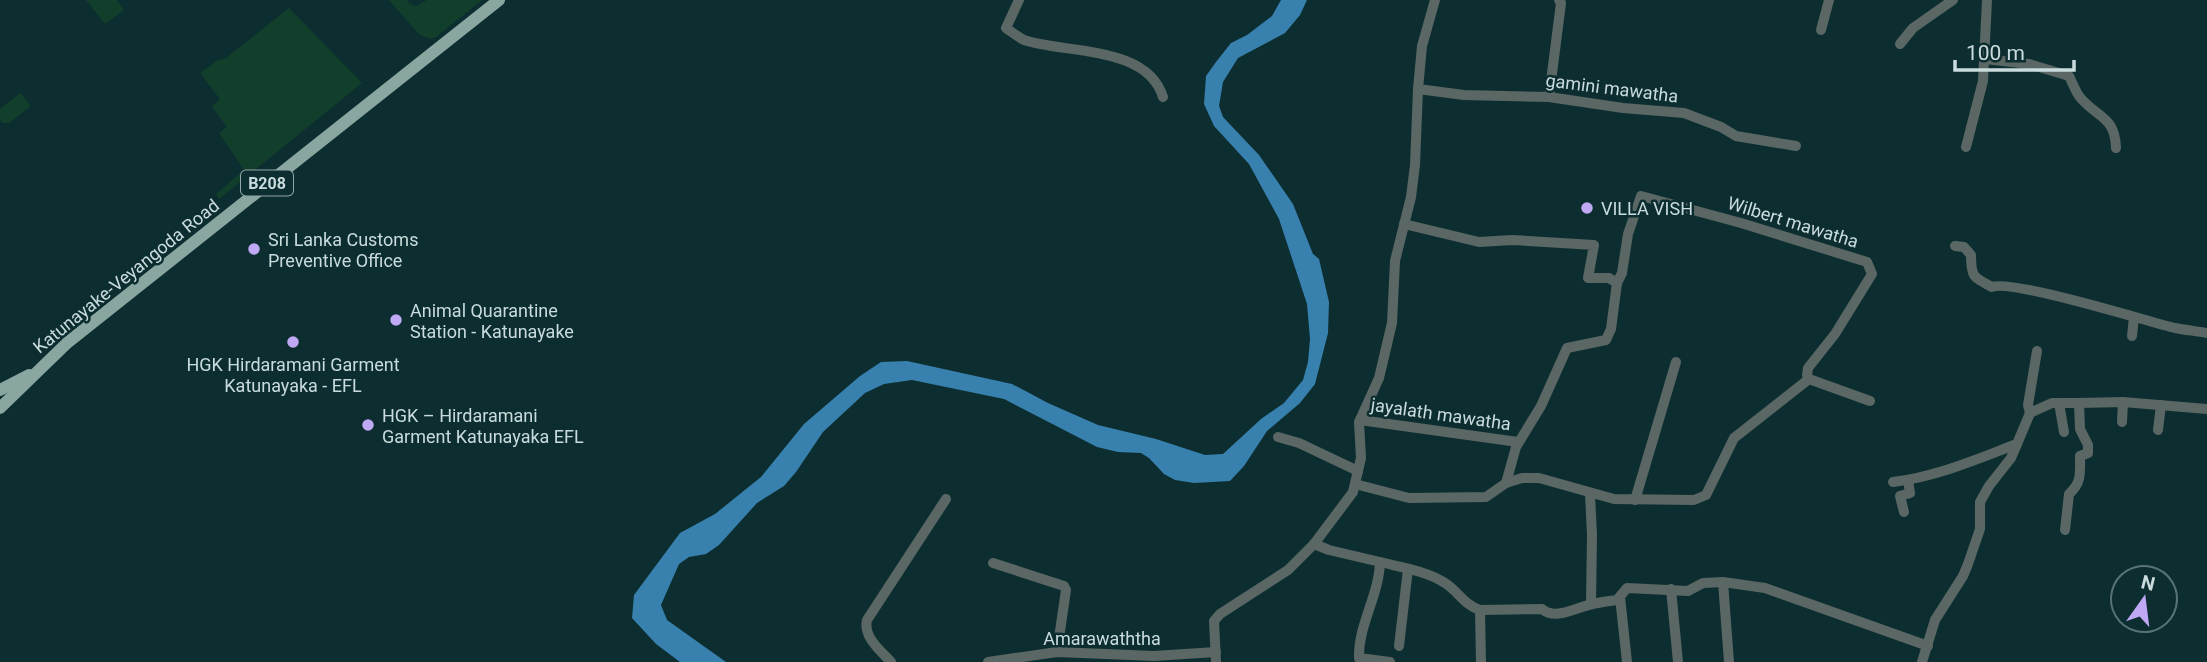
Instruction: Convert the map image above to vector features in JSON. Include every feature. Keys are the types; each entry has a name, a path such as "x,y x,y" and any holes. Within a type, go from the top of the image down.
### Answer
{"main road":[{"name":"Katunayake-Veyangoda Road","path":"0,408 67,343 499,0"},
{"name":"Katunayake-Veyangoda Road","path":"0,390 39,370"}],"street":[{"path":"1019,0 1006,28 1023,39 1098,53 1132,63 1146,72 1160,87 1163,97"},
{"path":"1216,657 1214,621 1220,614 1288,570 1314,544 1353,492 1361,458 1360,420 1379,378 1392,323 1395,261 1415,165 1422,46 1435,0"},
{"path":"1549,97 1561,3 1559,0"},
{"path":"1821,30 1829,0"},
{"path":"1900,44 1913,28 1953,0"},
{"path":"1966,147 1983,81 1987,0"},
{"path":"1985,59 2029,64 2069,76 2080,97 2112,126 2116,148"},
{"name":"gamini mawatha","path":"1418,89 1464,95 1549,97 1623,108 1684,113 1721,127 1735,136 1797,146"},
{"name":"Wilbert mawatha","path":"1617,283 1622,273 1628,234 1641,196 1741,223 1867,262 1872,274 1835,334 1808,368 1807,375 1810,379"},
{"path":"1404,224 1479,242 1512,240 1594,245 1588,278 1609,278 1617,283 1611,329 1606,340 1567,348 1541,406 1518,442 1506,483"},
{"path":"1955,246 1964,247 1971,255 1971,272 1974,278 1992,287 1999,284 2040,292 2178,329 2207,333"},
{"path":"2132,336 2134,317"},
{"path":"1922,662 1935,620 1963,576 1980,529 1980,502 2011,458 2030,413 2028,405 2038,351"},
{"path":"1635,499 1676,362"},
{"path":"1355,484 1409,498 1486,497 1506,483 1522,478 1539,478 1614,499 1694,500 1706,495 1734,438 1810,379 1870,401"},
{"path":"2030,413 2059,403 2123,402 2207,409"},
{"path":"2122,422 2123,402"},
{"path":"2059,403 2064,432"},
{"path":"2065,530 2069,494 2081,479 2080,456 2088,453 2088,446 2080,429 2079,403"},
{"path":"2158,430 2161,405"},
{"name":"jayalath mawatha","path":"1360,420 1518,442"},
{"path":"1278,437 1299,443 1358,471"},
{"path":"1893,482 1956,466 2017,444"},
{"path":"1904,512 1900,496 1910,493 1908,480"},
{"path":"1590,494 1591,604"},
{"path":"891,662 868,636 865,628 867,620 946,499"},
{"path":"1314,544 1443,581 1471,607 1479,610 1542,609 1546,613 1560,614 1591,604 1617,600 1627,588 1688,591 1703,583 1723,582 1765,589 1928,646"},
{"path":"1380,562 1380,578 1358,641 1359,658 1390,662"},
{"path":"993,563 1064,586 1066,590 1057,652"},
{"path":"1399,646 1408,569"},
{"path":"1723,582 1729,662"},
{"path":"1671,589 1678,662"},
{"path":"1620,597 1627,662"},
{"path":"1479,610 1481,662"},
{"name":"Amarawaththa","path":"988,662 1057,652 1216,657"}],"green space":[{"path":"86,0 117,0 124,10 105,24"},
{"path":"389,0 407,0 416,6 427,0 482,0 430,39 419,34"},
{"path":"289,8 362,83 219,199 216,194 244,170 219,133 227,127 212,106 220,99 200,73 218,60 226,58"},
{"path":"20,93 31,106 9,123 3,123 0,120 0,109"}],"water":[{"path":"1281,0 1307,0 1300,15 1285,33 1238,58 1223,82 1219,106 1223,117 1259,155 1293,204 1313,254 1319,259 1329,302 1328,333 1315,384 1300,403 1267,431 1244,466 1230,481 1194,483 1175,480 1164,474 1141,453 1118,452 1097,447 1004,399 912,380 884,384 865,393 823,432 784,486 757,503 719,545 706,554 689,557 679,564 661,605 667,620 726,662 680,662 656,644 632,618 634,595 680,533 715,514 761,477 804,424 860,376 881,362 907,361 1012,384 1098,425 1156,439 1205,455 1223,454 1261,419 1284,403 1303,380 1308,362 1310,339 1307,304 1279,219 1249,164 1214,126 1204,104 1206,76 1216,62 1231,43 1247,35 1272,16"}],"place":[{"name":"VILLA VISH","path":"1587,208"},
{"name":"Sri Lanka Customs Preventive Office","path":"254,249"},
{"name":"Animal Quarantine Station - Katunayake","path":"396,320"},
{"name":"HGK Hirdaramani Garment Katunayaka - EFL","path":"293,342"},
{"name":"HGK – Hirdaramani Garment Katunayaka EFL","path":"368,425"}]}
